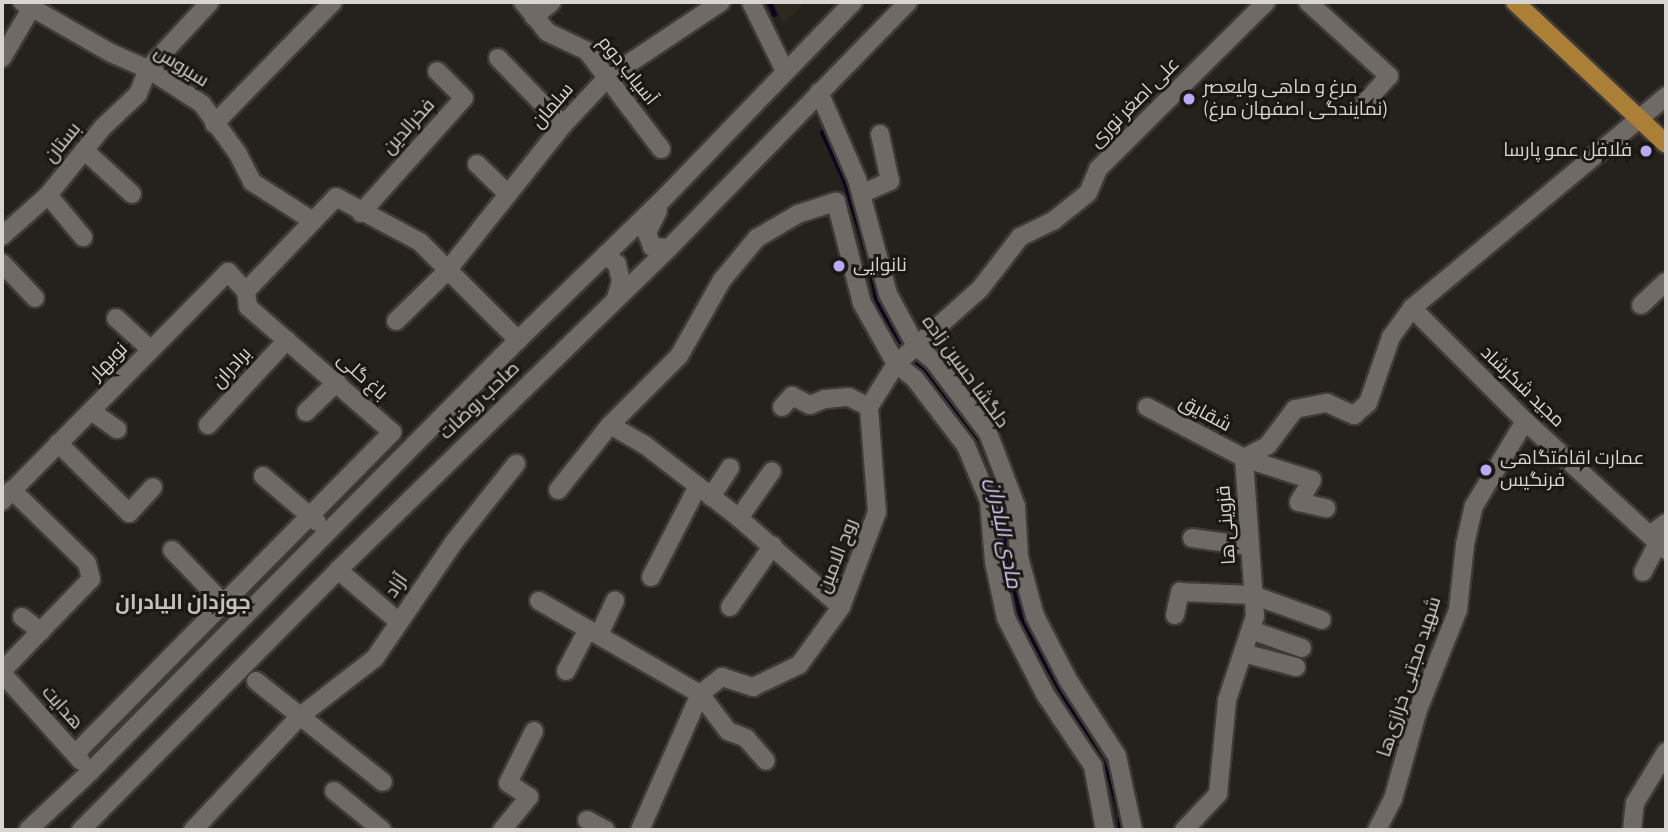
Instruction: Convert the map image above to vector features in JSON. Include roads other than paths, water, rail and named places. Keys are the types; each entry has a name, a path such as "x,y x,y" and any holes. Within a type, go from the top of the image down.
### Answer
{"main road":[{"path":"1516,2 1666,144"}],"street":[{"name":"بستان","path":"2,236 48,195 84,150 138,94 148,69 210,2"},
{"path":"214,124 333,2"},
{"name":"آسیاب دوم","path":"523,2 534,18 556,38 578,44 587,51 661,149"},
{"path":"534,18 552,2"},
{"name":"سلمان","path":"396,321 447,271 564,124 607,78 721,2"},
{"path":"751,2 785,71"},
{"name":"صاحب روضات","path":"28,830 91,771 518,340 664,198 853,2"},
{"name":"صاحب روضات","path":"81,830 338,570 669,248 908,2"},
{"name":"علی اصغر نوری","path":"896,364 980,289 1020,237 1053,221 1088,193 1098,169 1266,2"},
{"path":"1308,2 1389,76 1365,103"},
{"name":"سیروس","path":"29,4 111,53 148,69 202,104 238,154 253,183 313,221"},
{"path":"2,58 29,4"},
{"path":"498,58 564,124"},
{"name":"فخرالدین","path":"361,213 464,98 438,71"},
{"name":"دلگشا حسین زاده","path":"819,92 861,194 888,294 916,346 934,361 988,433 1016,506 1019,558 1035,616 1068,680 1117,756 1133,830"},
{"name":"قزوینی ها","path":"1184,830 1218,794 1227,700 1255,616 1244,458 1268,445 1295,410 1327,403 1354,415 1368,402 1391,337 1412,308 1666,96"},
{"path":"861,194 890,181 880,134"},
{"path":"84,150 132,194"},
{"path":"477,164 508,194"},
{"path":"48,195 83,237"},
{"path":"246,290 336,197 361,213 420,242 518,340"},
{"path":"664,198 647,233 652,247 669,248"},
{"path":"558,490 610,425 679,356 722,280 757,238 798,214 836,202 862,303 896,364 915,379 966,446 989,501 993,562 1006,618 1045,694 1093,766 1105,830"},
{"path":"605,255 617,264 621,281 616,298"},
{"path":"2,262 35,298"},
{"name":"نوبهار","path":"7,495 228,272 246,290"},
{"path":"1641,305 1666,282"},
{"name":"باغ گلی","path":"75,754 392,432 248,307 246,290"},
{"path":"862,303 888,294"},
{"name":"مجید شکرشاد","path":"1412,308 1525,421 1658,542"},
{"path":"116,317 150,350"},
{"name":"برادران","path":"208,425 288,340"},
{"path":"782,407 792,396 810,405 825,399 849,397 869,407 896,364"},
{"path":"306,412 337,382"},
{"name":"روح الامین","path":"700,694 722,677 753,687 799,665 841,607 877,512 869,407"},
{"name":"شقایق","path":"1147,407 1244,458 1312,480 1299,502 1326,508"},
{"path":"91,411 117,429"},
{"name":"شهید مجتبی خرازی‌ها","path":"1377,830 1393,799 1419,710 1458,610 1465,544 1474,506 1525,421"},
{"path":"610,425 645,445 773,545 841,607"},
{"path":"58,443 129,513 153,487"},
{"name":"آزاد","path":"204,827 299,717 375,658 398,621 516,464"},
{"path":"651,578 704,491 730,468"},
{"path":"739,519 772,471"},
{"path":"263,476 328,531"},
{"path":"2,672 91,579 87,563 7,495"},
{"path":"1643,572 1666,523"},
{"path":"1192,538 1250,546"},
{"path":"730,607 773,545"},
{"path":"172,550 223,603"},
{"path":"338,570 398,621"},
{"path":"1175,615 1180,592 1253,595 1322,620"},
{"path":"566,671 615,600"},
{"path":"539,601 700,694 728,731 746,738 766,761"},
{"path":"22,617 41,632"},
{"path":"1251,630 1302,648"},
{"path":"1242,653 1296,667"},
{"name":"هدایت","path":"2,672 91,771"},
{"path":"256,681 383,782"},
{"path":"640,830 700,694"},
{"path":"502,830 528,797 508,783 534,731"},
{"path":"1632,830 1635,803 1666,752"},
{"path":"334,791 382,830"},
{"path":"587,820 607,830"}],"waterway":[{"name":"مادی الیادران","path":"769,2 774,14"},
{"name":"مادی الیادران","path":"822,132 844,180 868,257 878,307 907,351 985,446"},
{"name":"مادی الیادران","path":"993,469 1000,493 1009,565 1022,623 1108,773 1120,815 1120,830"}],"place":[{"name":"مرغ و ماهی ولیعصر (نمایندگی اصفهان مرغ)","path":"1189,99"},
{"name":"فلافل عمو پارسا","path":"1646,151"},
{"name":"نانوایی","path":"839,266"},
{"name":"عمارت اقامتگاهی فرنگیس","path":"1486,470"}],"district":[{"name":"جوزدان الیادران","path":"183,602"}]}
